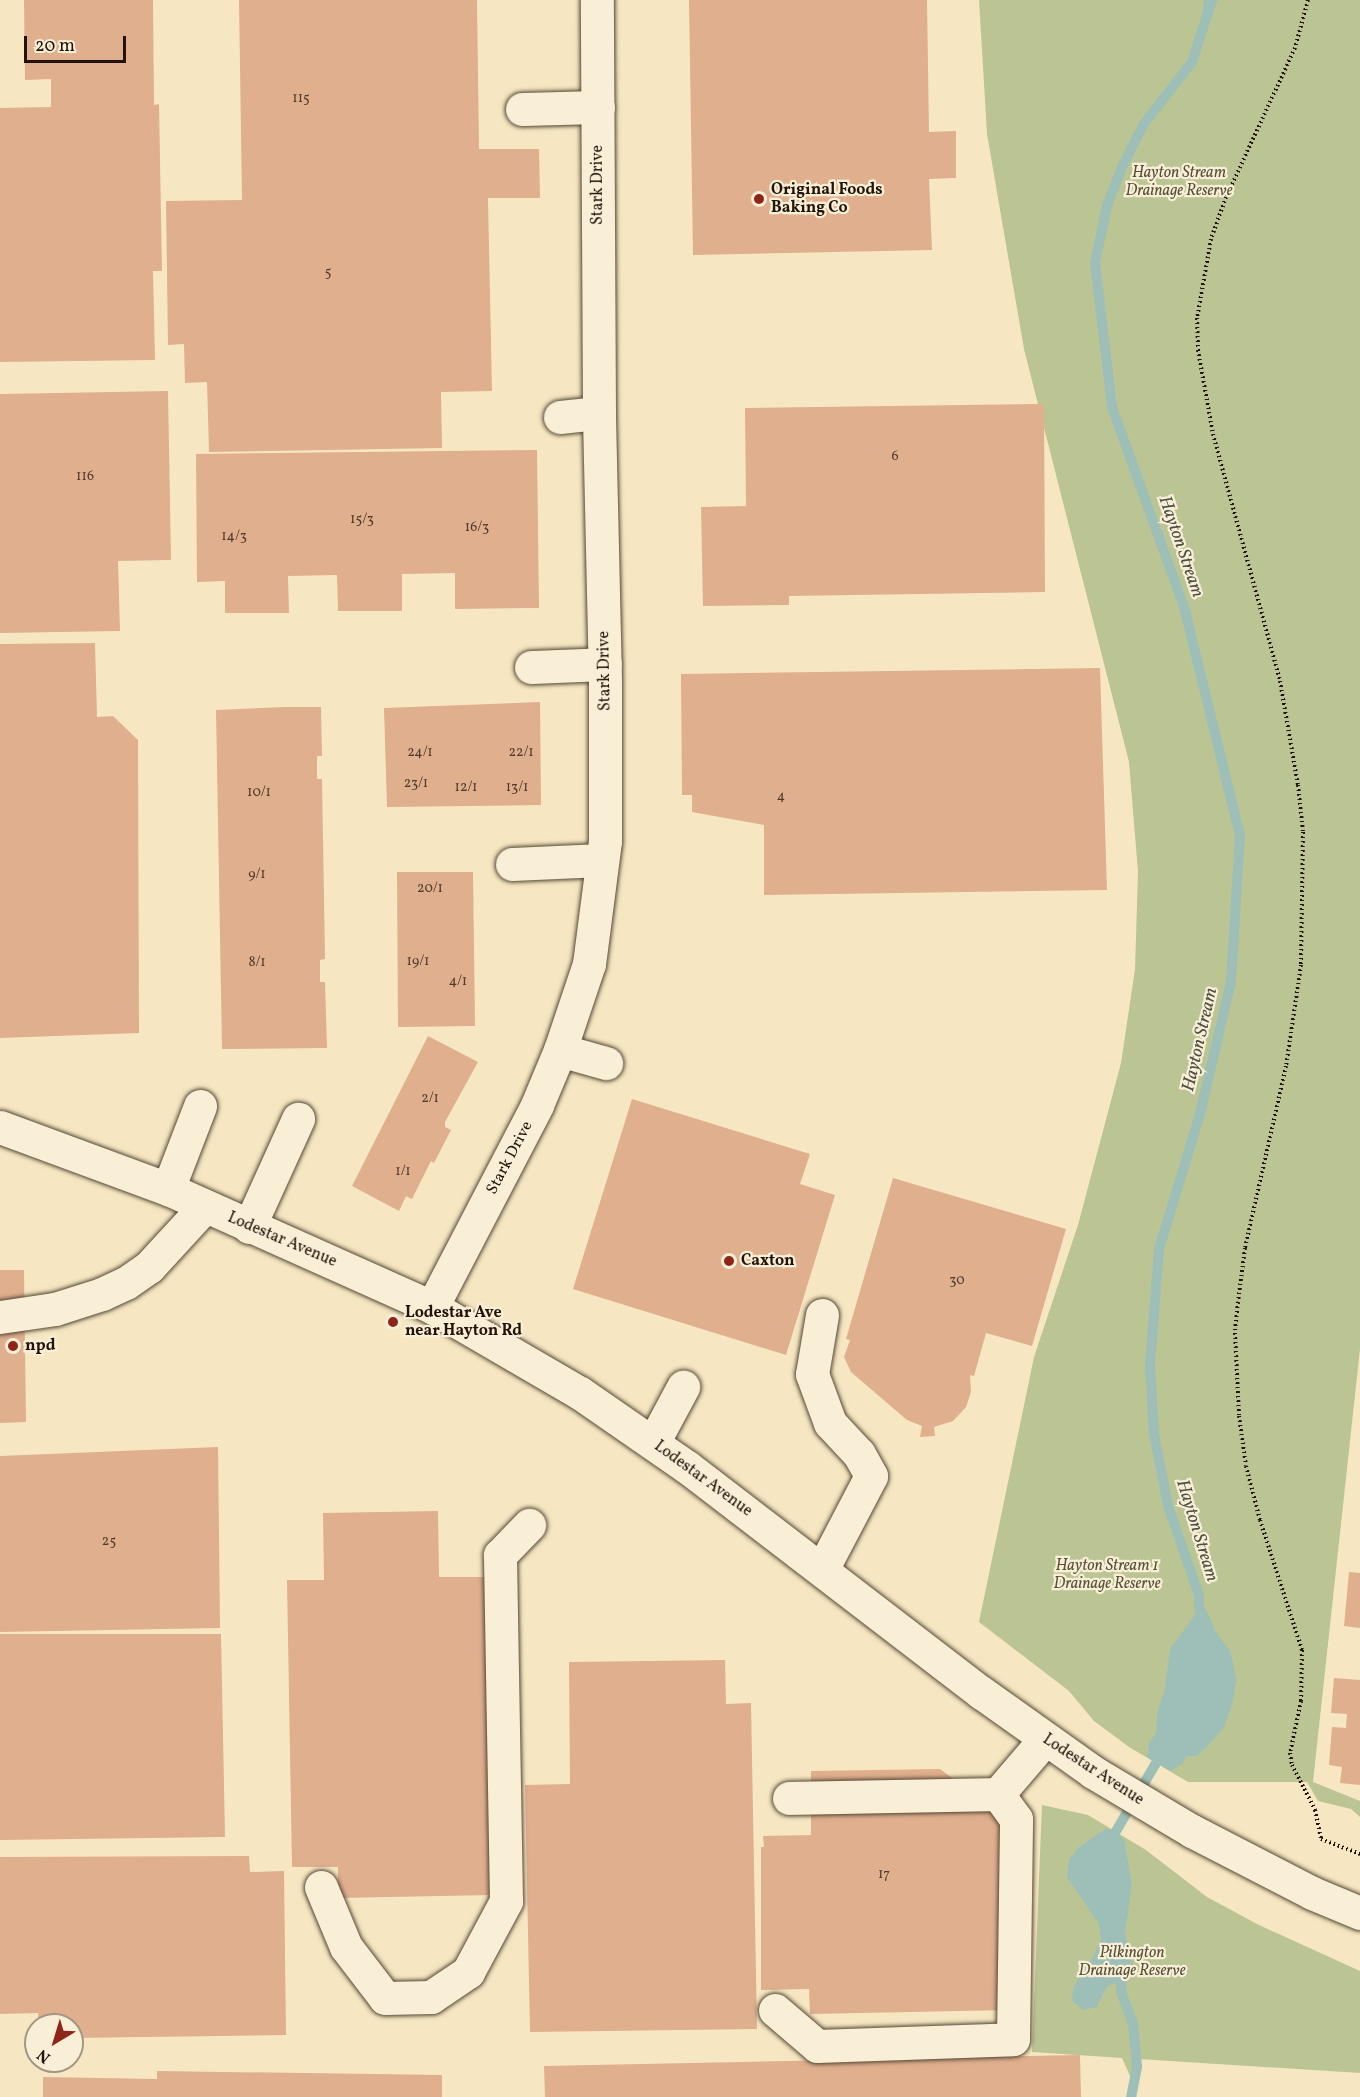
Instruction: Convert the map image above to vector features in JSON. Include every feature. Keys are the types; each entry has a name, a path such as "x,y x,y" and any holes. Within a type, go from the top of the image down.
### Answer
{"street":[{"name":"Stark Drive","path":"432,1307 537,1105 560,1050 589,964 605,841 605,664 599,413 597,0"},
{"path":"522,109 598,107"},
{"path":"560,417 599,413"},
{"path":"531,667 605,664"},
{"path":"512,864 602,860"},
{"path":"560,1050 606,1064"},
{"path":"168,1189 200,1106"},
{"path":"249,1227 298,1119"},
{"name":"Lodestar Avenue","path":"0,1128 168,1189 432,1307 580,1393 653,1443 823,1568 1045,1739 1108,1781 1167,1817 1312,1893 1360,1913"},
{"path":"0,1317 55,1309 102,1294 126,1282 148,1267 205,1206"},
{"path":"822,1316 812,1374 830,1423 859,1454 872,1476 823,1568"},
{"path":"653,1443 683,1388"},
{"path":"321,1887 346,1947 385,1998 431,1997 468,1972 506,1901 500,1555 529,1525"},
{"path":"789,1798 998,1794 1045,1739"},
{"path":"775,2010 817,2046 1013,2039 1016,1819 998,1794"}],"path":[{"path":"1308,0 1296,48 1226,197 1211,239 1197,318 1198,350 1213,434 1280,681 1298,785 1303,832 1301,965 1275,1122 1245,1248 1238,1302 1235,1332 1239,1416 1246,1466 1260,1521 1302,1650 1301,1701 1290,1753 1292,1765 1315,1810 1321,1839 1360,1854"}],"green space":[{"name":"Hayton Stream Drainage Reserve","path":"979,0 1360,0 1360,1349 1313,1782 1360,1801 1360,1817 1351,1809 1318,1801 1307,1782 1188,1782 1129,1747 1094,1721 1069,1691 979,1622 1034,1357 1078,1225 1121,1063 1135,969 1138,872 1129,762 1024,349 987,134"},
{"name":"Pilkington Drainage Reserve","path":"1042,1805 1088,1815 1146,1850 1207,1897 1259,1925 1360,1971 1360,2073 1138,2059 1134,2085 1122,2058 1032,2052"}],"water":[{"path":"1203,0 1218,0 1200,39 1204,2"},
{"path":"1199,1595 1217,1634 1231,1652 1236,1680 1233,1701 1224,1727 1207,1747 1196,1756 1187,1756 1182,1764 1170,1771 1147,1757 1149,1743 1156,1733 1157,1714 1165,1688 1170,1649 1194,1616"},
{"path":"1107,1828 1124,1839 1132,1885 1125,1934 1133,1966 1121,1992 1114,1983 1106,1988 1097,2007 1083,2010 1072,2001 1073,1989 1082,1971 1094,1956 1101,1939 1099,1924 1067,1877 1069,1860 1079,1847"}],"building":[{"path":"24,0 153,0 154,105 159,104 162,271 153,271 155,360 0,362 0,108 51,107 51,79 25,80"},
{"path":"239,0 477,0 479,149 539,149 540,198 488,198 492,391 441,392 442,448 209,452 207,382 185,383 184,344 168,345 166,201 242,200"},
{"path":"689,0 927,0 929,132 956,131 956,178 929,179 932,250 693,255"},
{"path":"168,391 171,560 118,561 120,631 0,633 0,394"},
{"path":"1044,404 1045,592 789,596 789,605 703,606 701,507 746,506 745,408"},
{"path":"537,450 539,608 455,609 455,573 402,574 402,611 338,611 337,575 288,576 289,613 225,613 225,581 197,582 196,454"},
{"path":"95,643 97,717 113,716 138,740 139,1033 0,1038 0,644"},
{"path":"1100,668 1107,890 764,895 764,825 692,812 692,795 682,795 681,674"},
{"path":"540,702 541,805 387,807 384,708"},
{"path":"321,707 322,756 317,756 317,779 322,779 325,959 320,960 320,982 325,982 327,1048 222,1049 216,710"},
{"path":"397,872 473,872 475,1026 398,1027"},
{"path":"428,1036 478,1062 445,1122 445,1127 451,1130 434,1163 431,1161 412,1199 406,1196 399,1211 352,1186"},
{"path":"632,1099 810,1154 800,1184 835,1195 786,1355 573,1289"},
{"path":"893,1178 1066,1229 1032,1346 986,1333 974,1376 970,1375 971,1392 966,1407 953,1421 934,1427 935,1436 920,1437 922,1426 907,1420 851,1372 844,1357 850,1340 846,1339"},
{"name":"npd","path":"0,1270 24,1270 26,1422 0,1423"},
{"path":"218,1447 220,1628 0,1632 0,1456"},
{"path":"438,1511 439,1577 486,1577 492,1895 338,1898 338,1867 292,1867 287,1580 324,1580 323,1513"},
{"path":"1349,1572 1360,1573 1360,1628 1344,1626"},
{"path":"0,1634 221,1634 225,1837 0,1840"},
{"path":"725,1660 726,1704 751,1703 757,2029 530,2032 525,1785 570,1784 569,1662"},
{"path":"1334,1678 1360,1680 1360,1785 1340,1783 1342,1767 1329,1765 1332,1727 1346,1728 1347,1714 1331,1713"},
{"path":"940,1769 1006,1818 1010,2010 810,2014 809,1989 761,1990 761,1847 764,1847 763,1836 811,1835 811,1771"},
{"path":"249,1856 250,1872 284,1871 286,2035 84,2038 84,2013 0,2014 0,1857"},
{"path":"1080,2055 1081,2097 545,2097 544,2066"},
{"path":"157,2071 442,2075 442,2097 43,2097 43,2077 157,2079"}],"waterway":[{"name":"Hayton Stream","path":"1199,1607 1199,1595 1168,1506 1154,1434 1150,1364 1159,1249 1200,1114 1231,982 1240,836 1184,607 1112,407 1095,263 1107,206 1122,167 1144,124 1192,62 1212,0"},
{"name":"Hayton Stream","path":"1113,1845 1112,1838 1163,1751"},
{"name":"Hayton Stream","path":"1122,1977 1121,1992 1133,2023 1137,2067 1131,2097"}],"place":[{"name":"Original Foods Baking Co","path":"759,199"},
{"name":"Caxton","path":"729,1261"},
{"name":"Lodestar Ave near Hayton Rd","path":"393,1322"},
{"name":"npd","path":"13,1346"}],"park label":[{"name":"Hayton Stream 1 Drainage Reserve","path":"1107,1575"}]}
